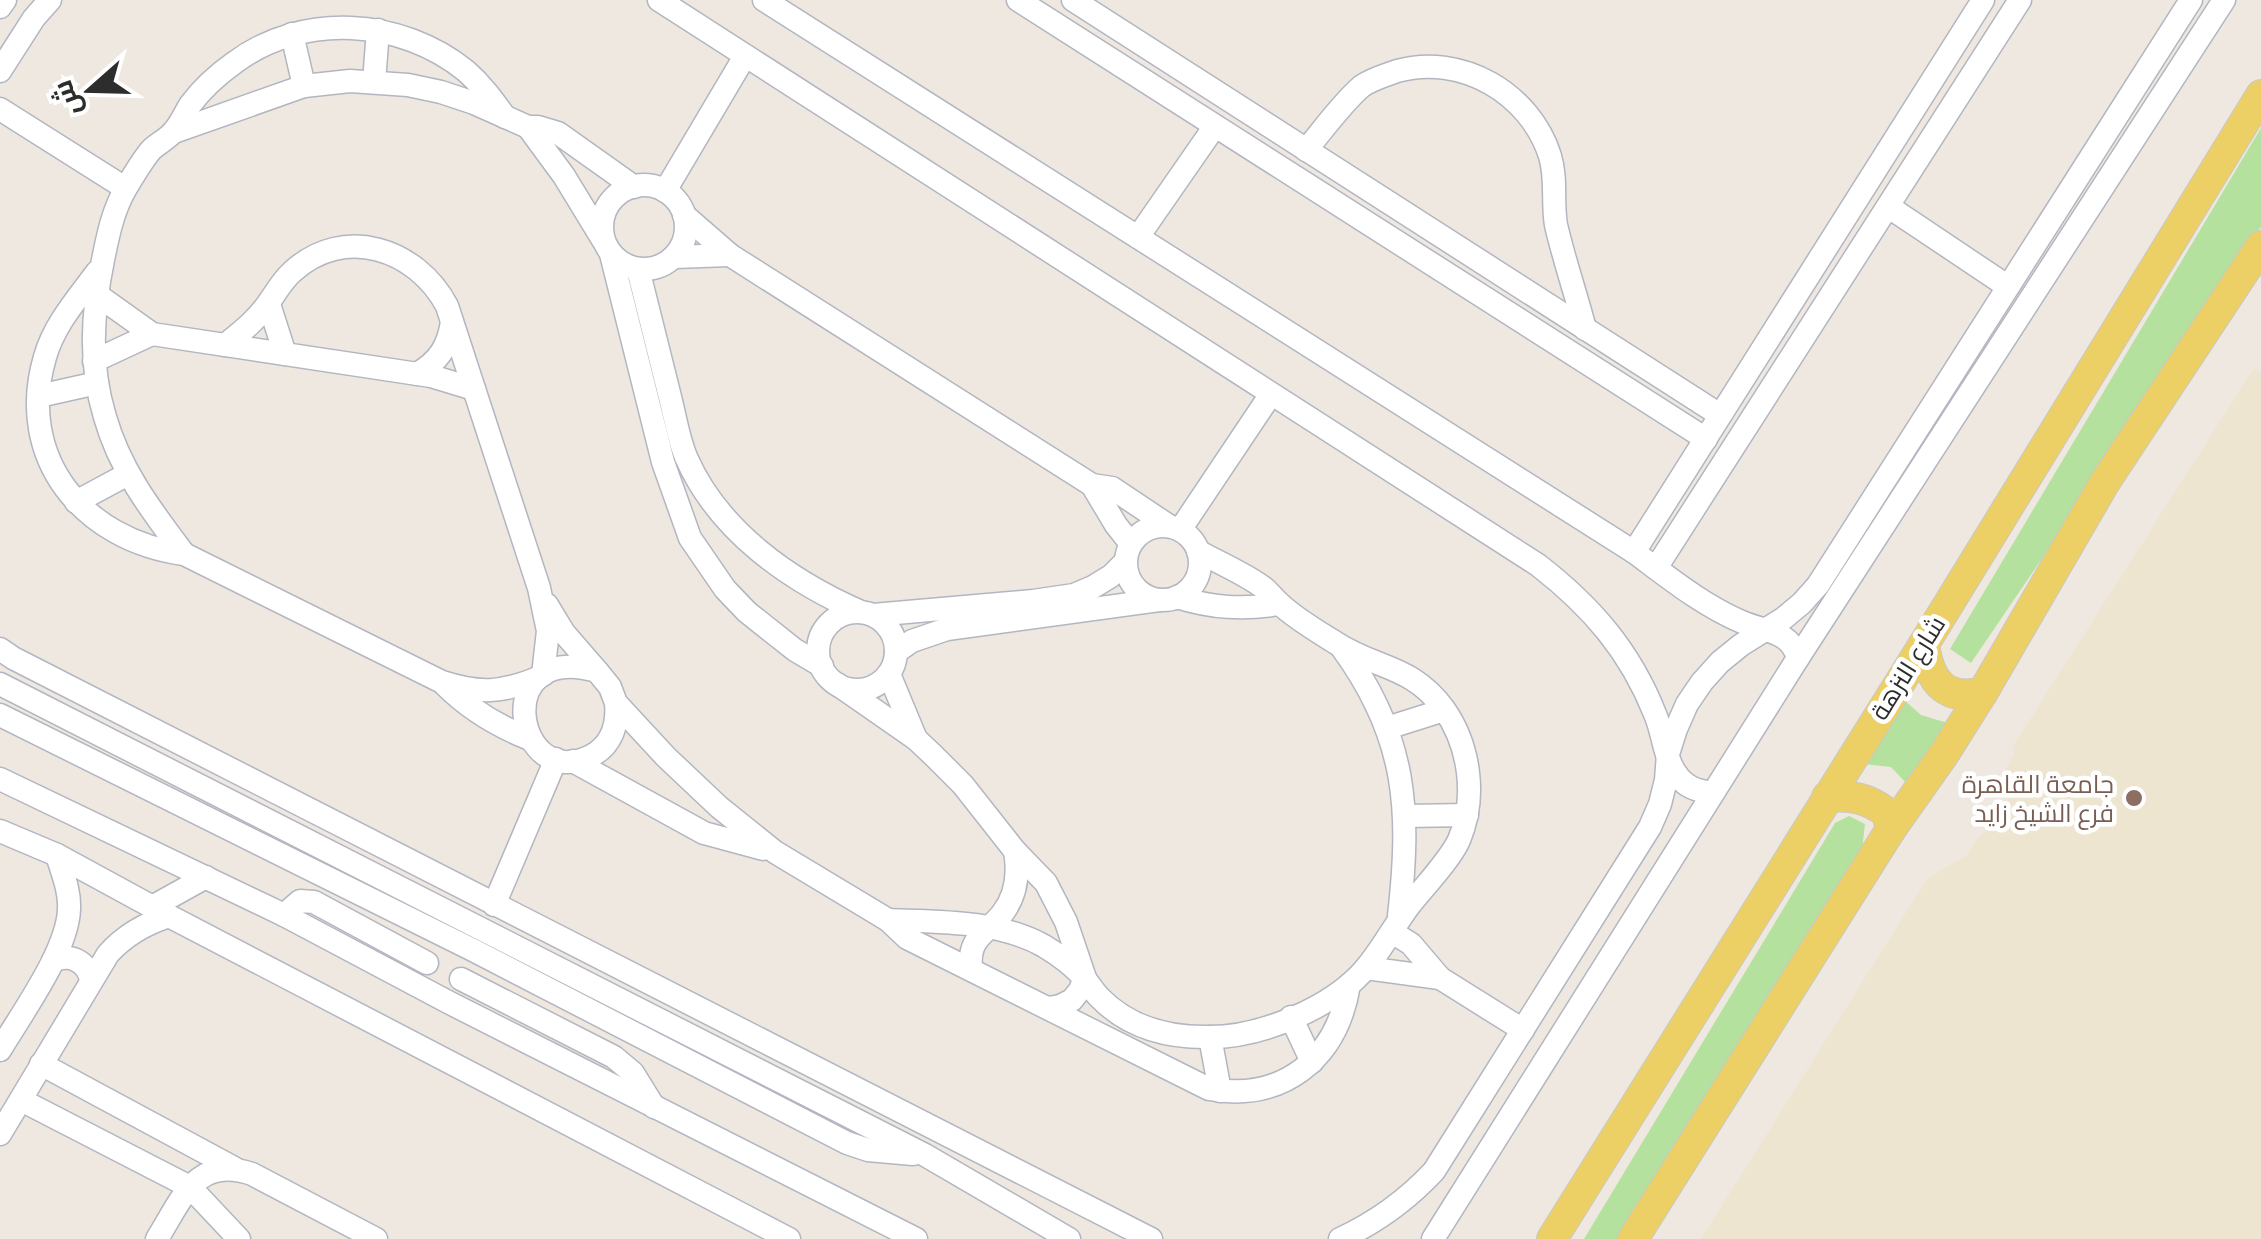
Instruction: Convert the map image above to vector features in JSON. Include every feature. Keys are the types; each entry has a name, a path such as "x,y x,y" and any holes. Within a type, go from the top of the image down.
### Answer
{"main road":[{"name":"شارع النزهة","path":"1552,1239 2261,95"},
{"path":"1633,1239 1891,830 1944,754 2105,482 2261,246"},
{"path":"1924,644 1927,665 1938,682 1954,694 1982,692"},
{"path":"1827,797 1846,795 1864,799 1887,813 1891,830"}],"street":[{"path":"0,7 5,0"},
{"path":"0,71 50,0"},
{"path":"659,0 1538,565 1596,616 1631,664 1657,717 1673,770 1683,783 1713,793"},
{"path":"764,0 1634,552 1715,608 1790,641 1798,658"},
{"path":"1018,0 1706,438"},
{"path":"1073,0 1720,415"},
{"path":"1110,24 1112,0"},
{"path":"1634,552 1983,0"},
{"path":"1656,568 2020,0"},
{"path":"1341,1239 1392,1211 1434,1171 1650,827 1666,780 1668,754 1687,704 1720,662 1802,603 1818,585 2190,0"},
{"path":"1433,1239 1798,658 2224,0"},
{"path":"184,554 128,474 104,415 96,372 93,324 110,226 126,188 152,150 174,132 200,94 236,61 292,34 335,28 378,30 418,43 464,69 487,91 505,117"},
{"path":"374,82 378,30"},
{"path":"292,34 304,86"},
{"path":"665,191 746,56"},
{"path":"1306,150 1364,85 1384,75 1430,66 1454,69 1498,87 1529,116 1550,155 1555,220 1585,329"},
{"path":"174,132 304,86 374,82 441,92 528,127 558,133 634,187"},
{"path":"0,109 126,188"},
{"path":"1138,237 1215,126"},
{"path":"528,127 564,176 608,249 619,261 638,269 651,269 674,257 686,233 680,206 665,191 634,187 613,198 602,220 608,249 674,458 755,548 788,574 867,613 890,630 893,663 916,739"},
{"path":"1889,208 2007,286"},
{"path":"684,214 730,254 1092,484 1112,488 1174,528 1191,539 1198,551 1199,569 1192,586 1168,598 1034,609 850,612 822,632 818,655 829,675 847,689 870,688 880,682 912,642 1034,609 1093,587 1110,576 1147,529 1174,528"},
{"path":"225,345 268,304 294,269 332,250 376,248 396,255 429,278 452,322 539,588 548,631 540,677 528,692 523,708 530,740"},
{"path":"674,257 730,254"},
{"path":"102,265 54,334 40,375 39,396 43,442 62,484 95,519 139,544 184,554 442,682 466,690 514,688 567,666 597,671"},
{"path":"638,269 690,538 725,589 770,632 916,739 963,785 1015,851 1039,874 1057,902 1085,978 1111,1009 1138,1025 1168,1034 1210,1037 1252,1032 1291,1018 1349,986 1458,842 1467,815 1468,771 1464,749 1444,710 1412,677 1340,646 1280,604 1262,586 1198,551"},
{"path":"96,294 152,334 417,374 474,389"},
{"path":"268,304 285,354"},
{"path":"417,374 442,354 450,339 452,322"},
{"path":"39,396 96,372 152,334"},
{"path":"1174,528 1271,394"},
{"path":"76,502 128,474"},
{"path":"1092,484 1128,553 1126,571 1142,593 1238,609 1280,604"},
{"path":"539,588 564,632 610,688 616,703 617,719 602,748 589,757 564,760"},
{"path":"1340,646 1374,699 1396,757 1406,816 1395,926 1440,978 1523,1030"},
{"path":"0,649 1151,1239"},
{"path":"442,682 482,717 704,834 775,852"},
{"path":"0,684 925,1156 1068,1239"},
{"path":"616,703 692,782 775,852 888,920 907,938 1209,1089 1260,1089 1296,1074 1327,1046 1338,1027 1349,986"},
{"path":"1387,728 1444,710"},
{"path":"0,715 473,950 847,1143 868,1150 925,1156"},
{"path":"494,905 564,760"},
{"path":"0,779 284,915 916,1239"},
{"path":"1406,816 1467,815"},
{"path":"0,831 57,855 789,1239"},
{"path":"971,969 975,941 1001,915 1016,884 1015,851"},
{"path":"0,1050 52,961 67,923 70,905 57,855"},
{"path":"0,1134 108,954 206,877"},
{"path":"284,915 300,901 314,902 427,963"},
{"path":"888,920 989,927 1016,934 1041,945 1085,978"},
{"path":"417,986 441,934"},
{"path":"450,1003 473,950"},
{"path":"52,961 73,958 85,966 91,980"},
{"path":"1366,968 1440,978"},
{"path":"461,978 614,1057 633,1073 655,1108"},
{"path":"1048,1008 1072,1000 1085,978"},
{"path":"1291,1018 1312,1062"},
{"path":"1210,1037 1220,1091"},
{"path":"41,1064 374,1239"},
{"path":"21,1100 190,1187 238,1239"},
{"path":"94,1136 113,1102"},
{"path":"157,1239 201,1176 215,1169 234,1168"}],"shaded area":[{"name":"جامعة القاهرة فرع الشيخ زايد","path":"2254,368 2261,373 2261,1239 1701,1239 1927,879 1967,855 1996,821 2017,776 2005,770 2014,755 2013,746"}],"green space":[{"path":"2261,128 2261,227 2173,366 1971,663 1950,649"},
{"path":"1903,699 1921,715 1951,724 1909,786 1891,767 1864,764"},
{"path":"1849,816 1865,824 1862,850 1629,1239 1584,1239 1835,823"}],"place":[{"name":"جامعة القاهرة فرع الشيخ زايد","path":"2134,798"}]}
